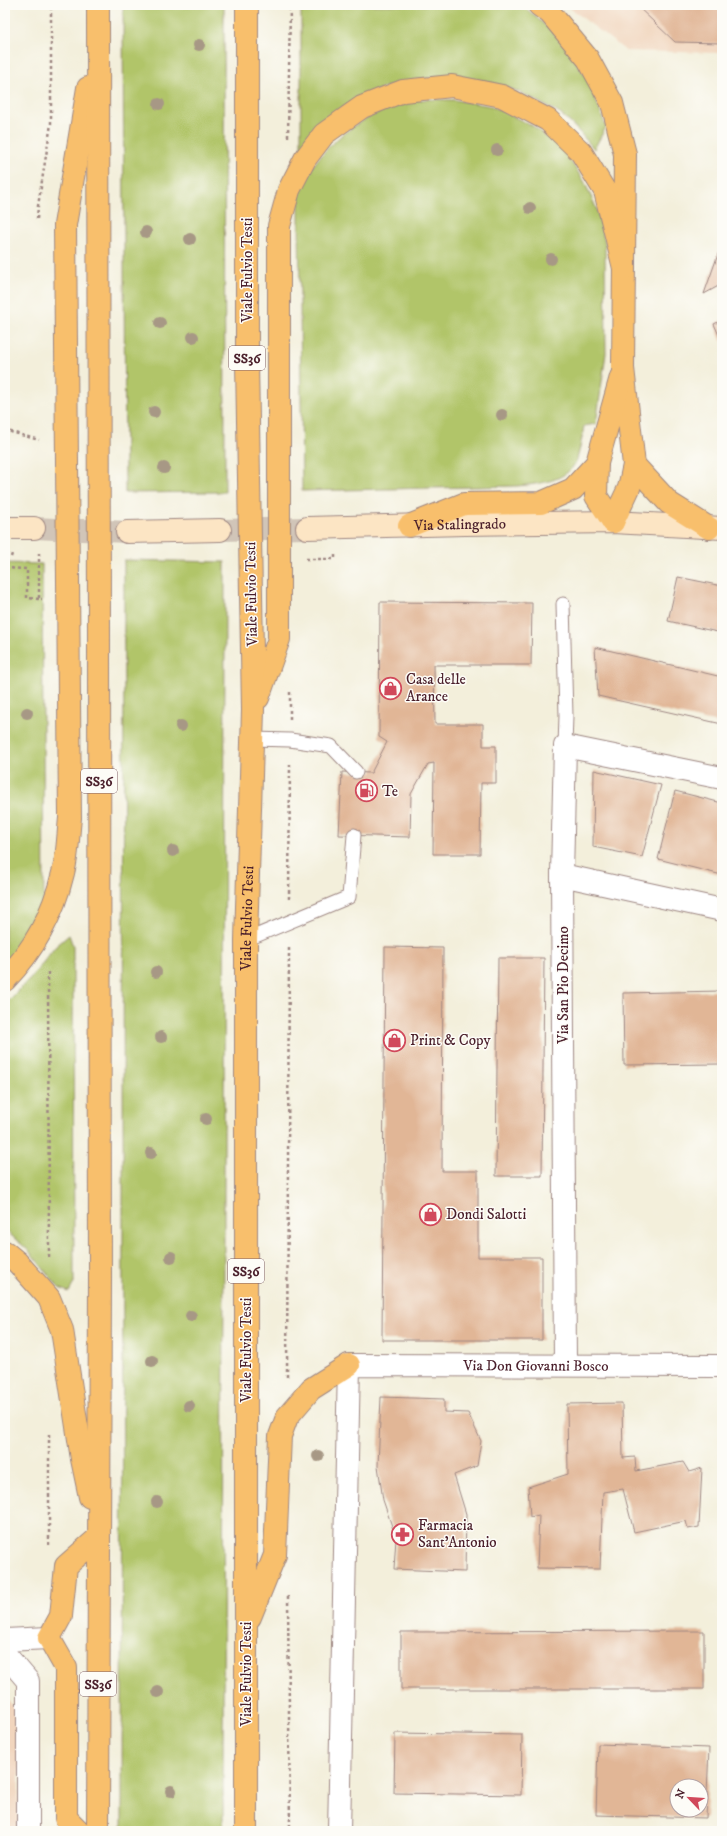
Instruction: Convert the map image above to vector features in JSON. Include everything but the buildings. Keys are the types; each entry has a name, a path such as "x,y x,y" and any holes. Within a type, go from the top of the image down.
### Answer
{"highway":[{"name":"Viale Fulvio Testi","path":"246,1831 246,940 253,710 247,363 247,5"},
{"path":"539,5 550,13 588,59 612,103 625,154 623,368 634,465 628,488 613,522"},
{"path":"5,980 21,964 48,922 64,872 70,818 65,225 98,15"},
{"name":"SS36","path":"98,15 100,1269 98,1831"},
{"path":"253,710 279,639 278,226 288,190 306,159 324,134 362,107 403,91 452,86 502,96 548,120 581,152 605,191 624,268"},
{"path":"613,522 596,496 597,464 623,368"},
{"path":"409,526 464,504 542,503 573,489 597,464"},
{"path":"634,465 670,503 716,528"},
{"path":"5,1252 17,1262 49,1298 62,1330 82,1459 99,1537 66,1566 61,1616 49,1638 66,1668 66,1818 79,1831"},
{"path":"246,1628 275,1555 280,1436 287,1417 311,1389 349,1365"}],"main road":[{"name":"Via Stalingrado","path":"307,528 613,522 716,528"},
{"path":"5,528 34,528"},
{"path":"127,532 220,530"}],"street":[{"path":"565,746 722,778"},
{"name":"Via San Pio Decimo","path":"565,746 562,875 565,1365"},
{"path":"562,875 722,910"},
{"path":"339,1831 349,1365"},
{"name":"Via Don Giovanni Bosco","path":"349,1365 722,1366"},
{"path":"5,1640 49,1638"},
{"path":"8,1663 28,1681 28,1831"}],"lane":[{"name":"Via San Pio Decimo","path":"563,604 566,716 565,746"},
{"path":"252,739 290,740 331,746 356,772"},
{"path":"246,940 349,896 354,835"}],"path":[{"path":"302,560 335,559"},
{"path":"5,568 27,568 27,598 39,598"}],"shaded area":[{"path":"566,5 722,5 722,53 626,51"},
{"path":"5,1696 20,1715 18,1831 5,1831"}],"green space":[{"path":"123,5 224,5 225,492 125,493"},
{"path":"301,5 522,5 561,39 588,79 606,127 594,149 573,125 560,114 517,91 491,82 464,78 437,77 410,81 384,88 358,99 330,116 301,148"},
{"path":"428,99 455,100 491,106 533,126 563,150 584,181 597,210 605,242 606,353 596,424 584,426 577,459 573,467 560,477 543,483 517,486 302,491 299,204 301,189 309,172 319,157 346,132 361,122 395,106 412,101"},
{"path":"124,560 225,562 223,1831 122,1831"},
{"path":"5,563 42,564 44,904 21,949 5,966"},
{"path":"69,935 73,946 74,1283 69,1292 59,1288 29,1251 5,1230 5,1004 31,978 55,947"}],"tunnel":[{"path":"34,528 127,532"},
{"path":"220,530 307,528"}],"place":[{"name":"Casa delle Arance","path":"391,688"},
{"name":"Te","path":"367,791"},
{"name":"Print & Copy","path":"395,1040"},
{"name":"Dondi Salotti","path":"431,1214"},
{"name":"Farmacia Sant'Antonio","path":"402,1534"}]}
